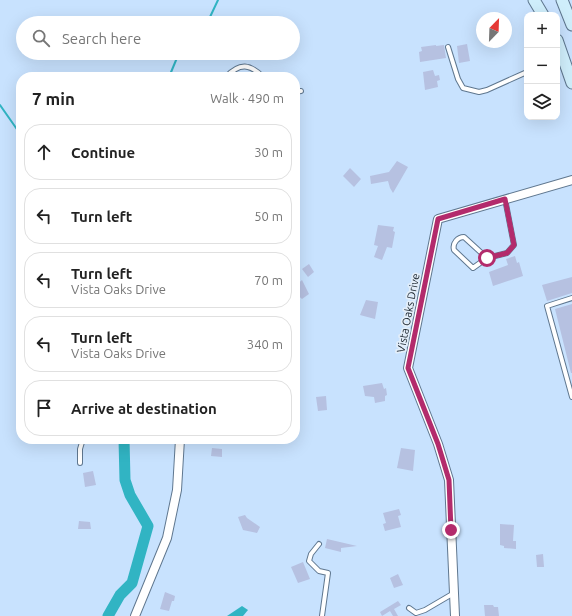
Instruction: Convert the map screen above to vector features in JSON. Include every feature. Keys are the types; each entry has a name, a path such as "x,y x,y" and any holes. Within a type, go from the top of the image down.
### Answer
{"main road":[{"path":"534,0 540,12"},
{"path":"562,0 572,25"},
{"path":"560,56 572,82"}],"street":[{"name":"Vista Oaks Drive","path":"455,616 449,480 438,444 408,368 438,219 572,180"},
{"path":"135,616 168,538 177,490 180,444"}],"lane":[{"path":"448,47 458,80 463,88 480,92 524,73"},
{"path":"233,72 243,65 248,65 257,72"},
{"path":"487,258 464,237 461,237 455,242 453,247 454,250 473,268 487,258 507,253 514,245 505,199"},
{"path":"572,298 547,306 572,397"},
{"path":"80,463 81,444"},
{"path":"319,544 311,554 309,561 318,571 328,573 322,616"},
{"path":"409,608 416,613 425,610 454,593"}],"shaded area":[{"path":"242,606 248,610 243,616 227,616"}],"building":[{"path":"467,44 470,61 459,63 457,46"},
{"path":"444,45 446,58 420,62 419,52 422,51 421,47"},
{"path":"433,70 435,76 439,75 440,80 437,81 438,87 425,90 423,72"},
{"path":"397,161 408,167 393,193 388,181 371,184 370,176 389,172"},
{"path":"350,168 361,179 354,187 343,176"},
{"path":"378,225 394,227 393,231 395,232 392,248 387,247 382,260 374,257 378,246 374,245"},
{"path":"515,256 517,263 519,262 523,276 493,286 489,272 508,265 506,259"},
{"path":"309,264 314,272 308,277 302,269"},
{"path":"572,277 572,293 547,301 542,285"},
{"path":"302,280 309,294 302,299 300,297 300,282"},
{"path":"366,300 378,302 375,319 360,315"},
{"path":"572,304 572,373 571,373 555,309"},
{"path":"382,383 384,389 386,388 387,395 385,396 385,401 375,403 374,397 365,396 363,386"},
{"path":"326,396 327,410 318,411 316,397"},
{"path":"212,448 222,449 222,457 211,456"},
{"path":"401,448 415,450 413,471 397,468"},
{"path":"93,471 96,485 85,487 83,473"},
{"path":"399,509 401,515 398,516 401,527 385,531 383,524 386,523 383,513"},
{"path":"245,515 260,527 257,533 243,530 238,517"},
{"path":"79,521 90,522 91,529 78,529"},
{"path":"500,524 514,525 513,541 516,541 516,549 504,548 504,546 500,545"},
{"path":"327,539 357,546 341,548 341,552 325,548"},
{"path":"543,554 544,567 537,567 536,555"},
{"path":"303,562 310,579 298,583 291,567"},
{"path":"398,574 403,585 394,588 390,578"},
{"path":"165,592 175,596 169,611 160,609"},
{"path":"398,601 401,605 394,609 398,616 393,616 390,611 382,616 380,612"},
{"path":"484,605 493,605 494,607 498,607 499,616 485,616"}],"waterway":[{"path":"210,16 218,0"},
{"path":"171,72 176,60"},
{"path":"0,105 16,128"},
{"path":"108,616 120,595 132,583 148,526 130,495 125,480 124,444"}],"route":[{"path":"451,530 449,480 438,444 408,368 438,219 505,199 514,245 507,253 487,258"}]}
